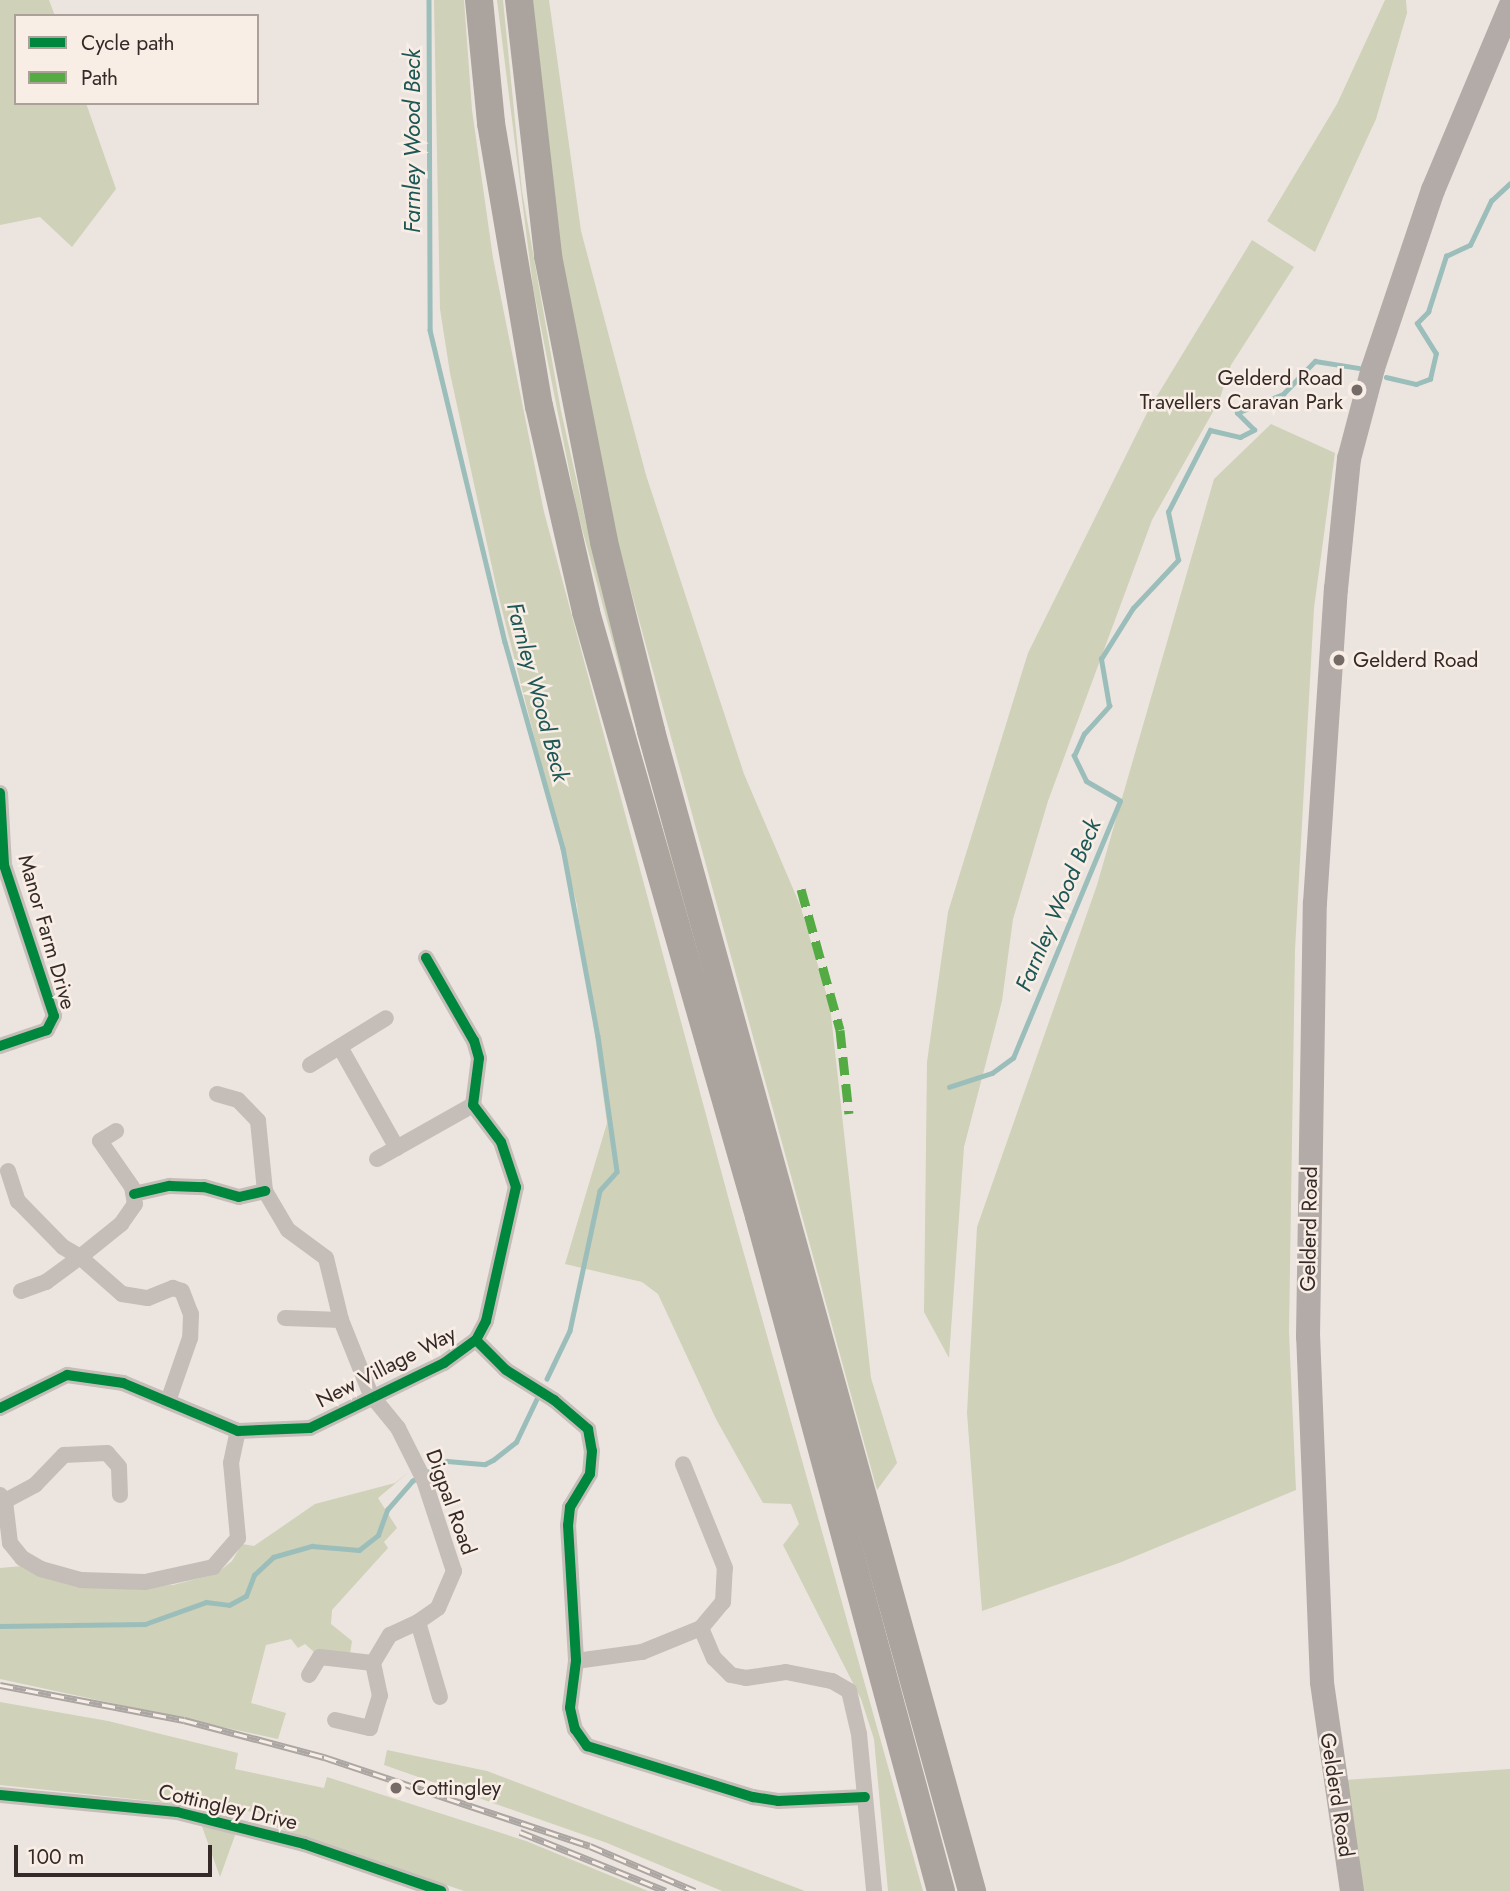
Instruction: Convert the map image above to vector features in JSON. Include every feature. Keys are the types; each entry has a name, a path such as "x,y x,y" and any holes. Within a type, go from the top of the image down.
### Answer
{"highway":[{"path":"479,0 492,123 539,406 586,612 847,1492"},
{"path":"519,0 548,256 604,542 856,1526 941,1891"},
{"path":"856,1526 972,1891"}],"main road":[{"name":"Gelderd Road","path":"1352,1891 1322,1682 1308,1336 1315,903 1336,589 1349,459 1373,368 1433,190 1510,7"}],"street":[{"name":"Manor Farm Drive","path":"0,793 4,865 54,1016 47,1030 0,1046"},
{"path":"377,1159 473,1104 479,1058 474,1041 426,958"},
{"path":"310,1065 386,1018"},
{"path":"340,1047 397,1148"},
{"path":"134,1194 170,1186 204,1187 239,1197 265,1191 258,1121 238,1100 217,1094"},
{"name":"New Village Way","path":"2,1401 67,1375 122,1383 238,1431 310,1428 371,1395 444,1363 476,1340 486,1321 516,1187 501,1142 473,1104"},
{"path":"21,1291 46,1282 131,1213 134,1194 100,1141 116,1131"},
{"path":"8,1171 18,1201 63,1247 80,1257 122,1294 148,1298 173,1288 188,1299 190,1338 168,1401"},
{"name":"Digpal Road","path":"265,1191 288,1230 326,1258 341,1320 371,1395 398,1428 417,1463 454,1571 438,1608 418,1622 390,1635 373,1663"},
{"path":"285,1318 341,1320"},
{"path":"476,1340 506,1370 554,1400 588,1429 592,1451 590,1474 570,1507 568,1525 576,1661 570,1693 572,1722 595,1751 753,1797 778,1801 865,1797"},
{"path":"120,1495 119,1467 107,1453 64,1455 35,1485 2,1498 7,1555 41,1569 81,1580 145,1581 213,1567 238,1538 231,1463 238,1431"},
{"path":"576,1661 642,1652 701,1628 723,1602 725,1568 683,1464"},
{"path":"418,1622 440,1697"},
{"path":"701,1628 714,1658 731,1675 746,1678 786,1672 832,1681 849,1691 857,1715 874,1891"},
{"path":"309,1675 320,1657 373,1663 380,1696 370,1728 335,1720"},
{"name":"Cottingley Drive","path":"0,1794 177,1812 304,1844 441,1891"}],"green space":[{"path":"0,0 49,0 54,14 14,14 14,105 87,105 116,189 72,247 40,217 0,225"},
{"path":"434,0 464,0 472,110 493,258 544,512 730,1204 923,1891 888,1891 874,1739 861,1699 783,1545 799,1524 791,1504 763,1503 716,1419 658,1294 642,1282 565,1264 607,1123 577,905 497,590 450,373 440,309"},
{"path":"497,0 503,0 522,191 561,411 587,527 709,998 577,510 533,287"},
{"path":"527,0 549,0 581,231 646,475 744,774 800,905 830,1006 871,1378 897,1463 877,1490 613,525 565,296"},
{"path":"1385,0 1406,0 1407,13 1376,119 1315,252 1267,221 1337,104"},
{"path":"1252,240 1294,267 1231,365 1219,401 1152,520 1048,801 1013,919 1002,1001 964,1147 949,1358 924,1312 927,1062 948,912 1028,653 1149,409"},
{"path":"1271,424 1335,453 1314,608 1295,950 1289,1332 1296,1490 1119,1563 982,1611 967,1413 977,1227 1097,885 1214,479"},
{"path":"409,1472 378,1498 397,1528 384,1542 388,1548 332,1610 331,1624 352,1641 350,1654 314,1652 305,1644 298,1648 291,1639 266,1645 251,1703 286,1713 278,1739 0,1679 0,1568 22,1566 39,1576 87,1588 173,1585 216,1574 232,1561 242,1544 254,1546 315,1504 395,1483"},
{"path":"0,1702 108,1721 238,1753 235,1769 324,1788 327,1777 526,1841 648,1891 464,1891 269,1825 263,1814 186,1799 180,1804 0,1785"},
{"path":"387,1750 487,1771 805,1891 722,1891 607,1843 384,1765"},
{"path":"1510,1769 1510,1891 1363,1891 1344,1780"},
{"path":"199,1818 238,1827 220,1877"}],"waterway":[{"name":"Farnley Wood Beck","path":"429,0 430,330 505,642 563,848 598,1036 617,1172 600,1191 570,1331 547,1379"},
{"name":"Farnley Wood Beck","path":"1386,377 1416,384 1430,379 1436,354 1417,323 1428,312 1446,256 1470,245 1491,201 1510,183"},
{"name":"Farnley Wood Beck","path":"949,1087 992,1073 1013,1058 1120,801 1086,781 1074,756 1084,734 1109,706 1101,659 1133,608 1178,560 1168,512 1210,430 1240,437 1254,430 1237,413 1283,394 1315,361 1359,368"},
{"name":"Farnley Wood Beck","path":"0,1626 145,1624 206,1602 229,1605 246,1596 254,1575 273,1557 312,1546 359,1550 378,1535 387,1510 412,1481 447,1461 485,1464 516,1442 536,1400"}],"railway":[{"path":"0,1685 184,1720 324,1757 590,1846 695,1891"},
{"path":"520,1832 666,1891"}],"marked path":[{"path":"801,889 840,1030 849,1114"}],"cycle path":[{"path":"0,793 4,865 54,1016 47,1030 0,1046"},
{"path":"0,1408 67,1375 123,1383 238,1431 310,1428 444,1363 476,1340 486,1321 516,1187 501,1142 473,1105 479,1058 474,1041 426,958"},
{"path":"134,1194 170,1186 204,1187 239,1197 265,1191"},
{"path":"476,1340 506,1370 554,1400 588,1429 592,1451 590,1474 570,1507 568,1525 576,1661 570,1708 575,1729 587,1746 753,1797 778,1801 865,1797"},
{"path":"0,1795 177,1812 304,1844 441,1891"}],"place":[{"name":"Gelderd Road Travellers Caravan Park","path":"1357,390"},
{"name":"Gelderd Road","path":"1339,660"},
{"name":"Cottingley","path":"396,1788"}]}
